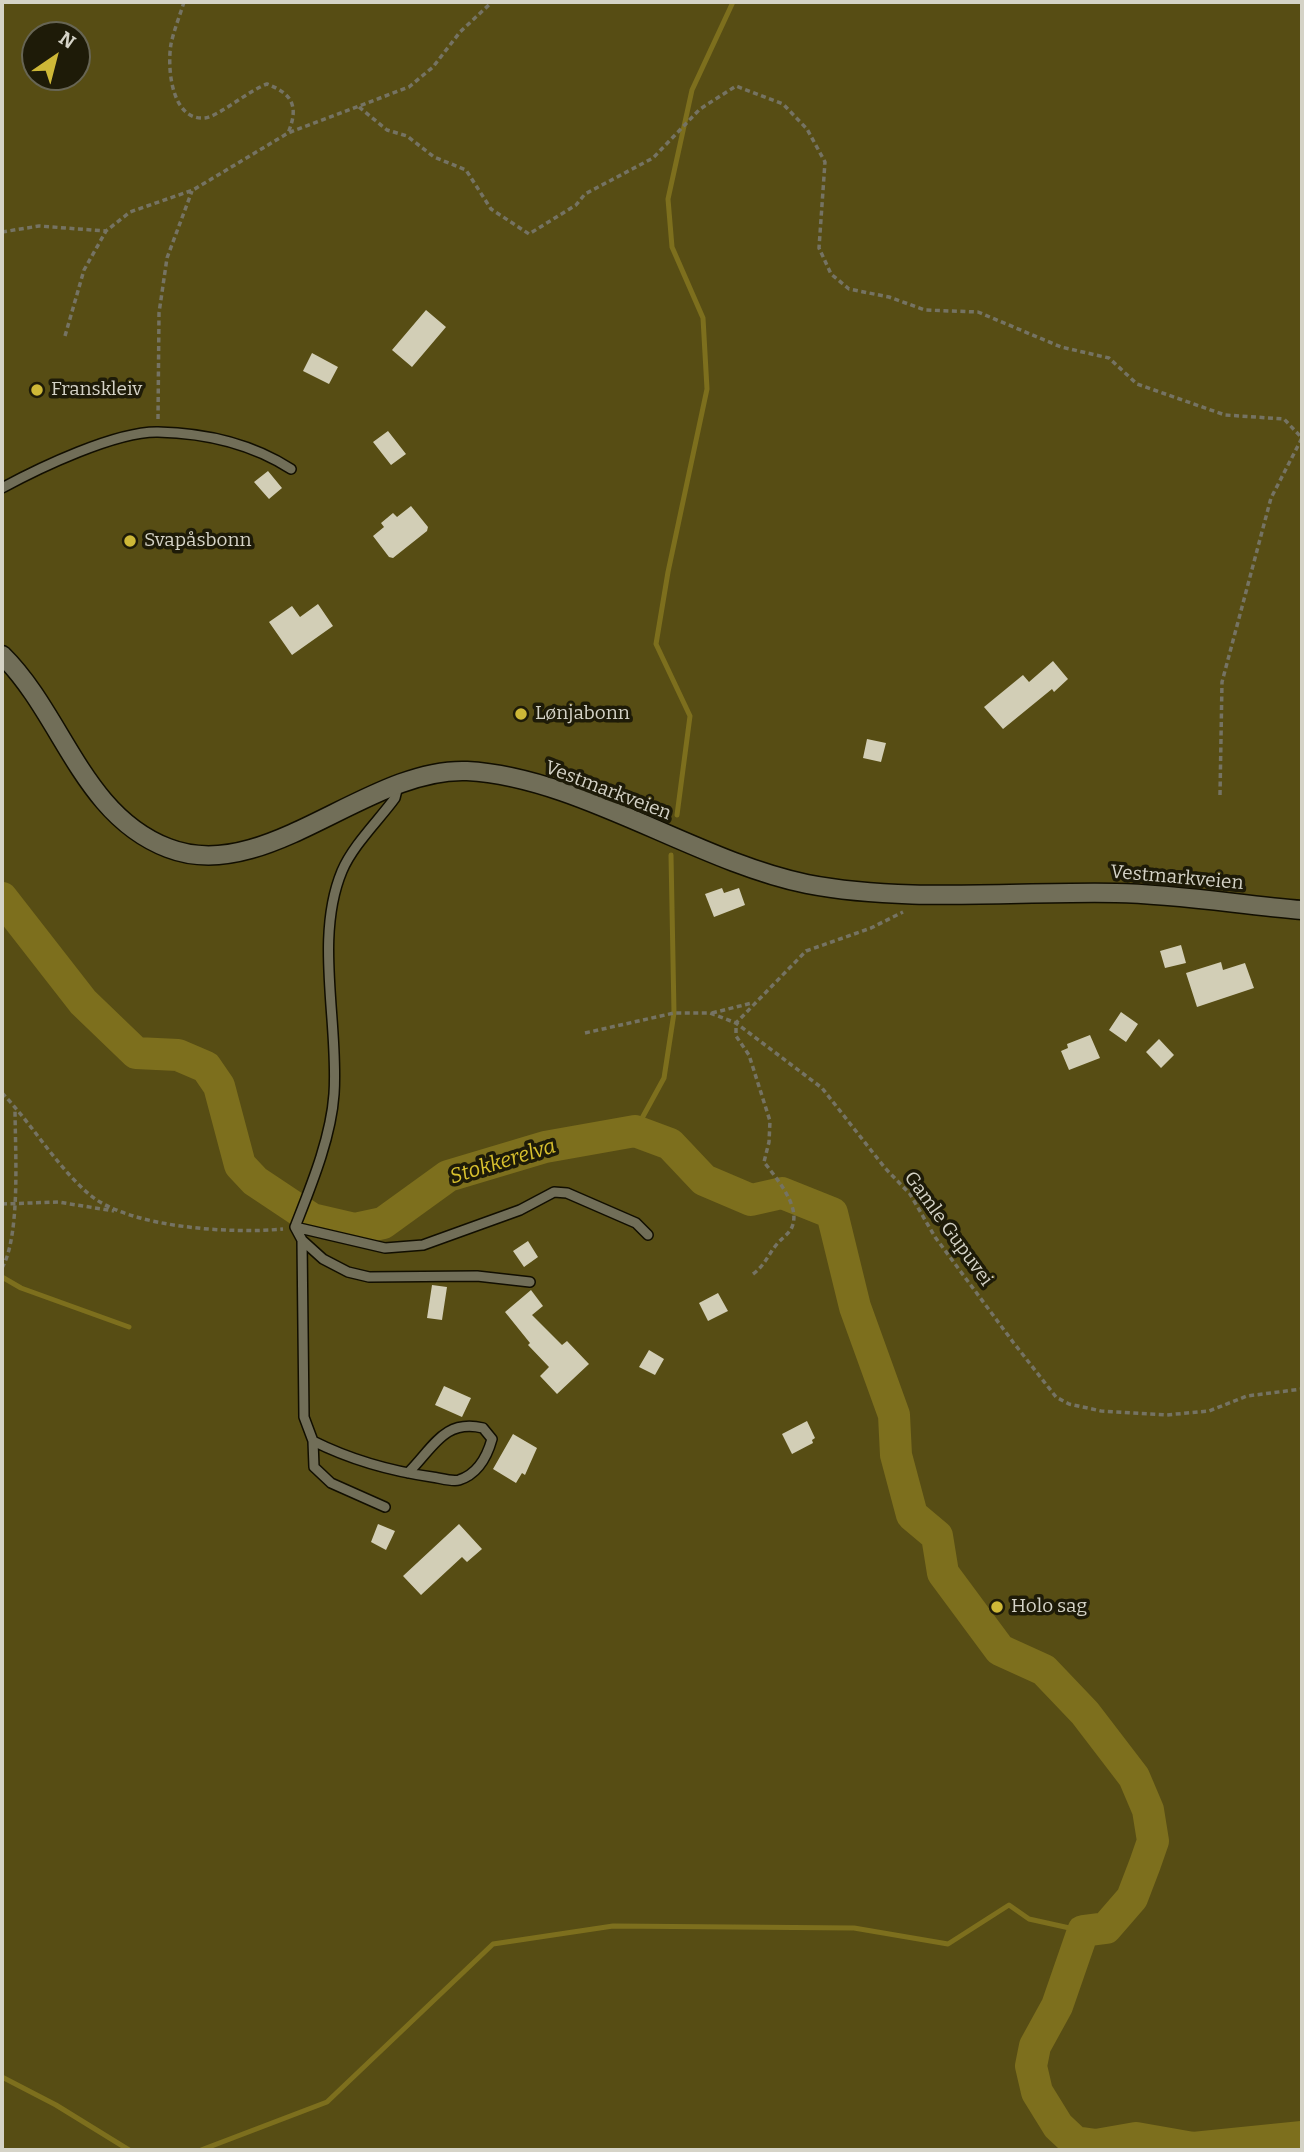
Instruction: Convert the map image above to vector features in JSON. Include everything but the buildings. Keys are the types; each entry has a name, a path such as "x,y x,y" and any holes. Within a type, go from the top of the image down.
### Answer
{"street":[{"name":"Vestmarkveien","path":"2,655 39,698 91,786 119,819 144,837 169,849 196,857 218,858 253,849 398,786 435,774 466,771 506,777 552,790 769,875 855,891 1121,893 1302,910"}],"lane":[{"path":"2,488 42,467 122,439 156,432 237,443 271,456 291,469"},
{"path":"398,786 395,797 343,869 333,897 330,998 334,1096 324,1139 295,1227 303,1240 323,1259 348,1272 369,1277 477,1276 530,1282"},
{"path":"295,1227 385,1248 423,1245 509,1214 554,1192 567,1193 624,1218 648,1235"},
{"path":"303,1240 304,1417 313,1441 314,1467 331,1483 385,1507"},
{"path":"313,1441 341,1455 408,1474 457,1481 476,1470 487,1455 492,1439 483,1428 466,1424 452,1426 408,1474"}],"path":[{"path":"184,2 171,44 169,75 180,105 190,116 203,118 215,115 248,91 267,84 282,89 292,102 295,117 288,133"},
{"path":"65,337 84,270 106,231 131,212 193,190 288,133 408,87 433,67 460,32 492,2"},
{"path":"359,107 387,130 407,136 434,158 466,170 491,209 529,234 576,205 585,194 653,158 700,109 736,86 783,104 813,140 825,162 818,248 831,274 849,289 889,297 925,310 978,312 1061,347 1109,358 1137,384 1225,415 1284,419 1302,438 1271,498 1222,682 1220,795"},
{"path":"156,432 160,401 159,313 167,258 193,190"},
{"path":"2,232 39,226 106,231"},
{"path":"753,1274 764,1266 776,1245 790,1230 794,1219 790,1202 764,1163 770,1121 749,1055 736,1036 736,1023 806,951 871,928 905,911"},
{"path":"710,1013 754,1002"},
{"name":"Gamle Gupuvei","path":"584,1034 674,1013 710,1013 736,1023 822,1088 884,1168 910,1194 935,1237 1056,1396 1082,1409 1166,1415 1209,1411 1247,1396 1302,1388"},
{"path":"2,1093 71,1177 92,1197 119,1212"},
{"path":"2,1268 7,1259 15,1203 15,1106"},
{"path":"2,1204 58,1202 212,1230 257,1231 295,1227"}],"shaded area":[{"path":"2,2 1302,2 1302,2150 2,2150"}],"waterway":[{"path":"677,815 690,716 656,644 668,572 707,389 703,318 672,247 668,199 692,90 733,2"},
{"path":"635,1131 664,1078 674,1013 671,855"},
{"name":"Stokkerelva","path":"2,898 83,1002 136,1053 178,1055 206,1067 219,1086 240,1165 255,1181 312,1219 355,1229 383,1223 448,1176 545,1147 635,1131 670,1144 704,1180 751,1200 782,1193 832,1213 855,1307 894,1415 896,1455 912,1515 937,1536 943,1573 1000,1650 1044,1670 1085,1713 1134,1777 1148,1810 1153,1841 1132,1898 1106,1928 1083,1931 1057,2006 1035,2046 1031,2066 1037,2092 1058,2126 1075,2142 1096,2145 1136,2138 1193,2148 1302,2137"},
{"path":"2,1277 21,1288 129,1327"},
{"path":"201,2150 327,2102 493,1944 613,1926 854,1928 948,1944 1009,1905 1029,1919 1083,1931"},
{"path":"2,2077 56,2105 129,2150"}],"place":[{"name":"Franskleiv","path":"37,390"},
{"name":"Svapåsbonn","path":"130,541"},
{"name":"Lønjabonn","path":"521,714"},
{"name":"Holo sag","path":"997,1607"}]}
